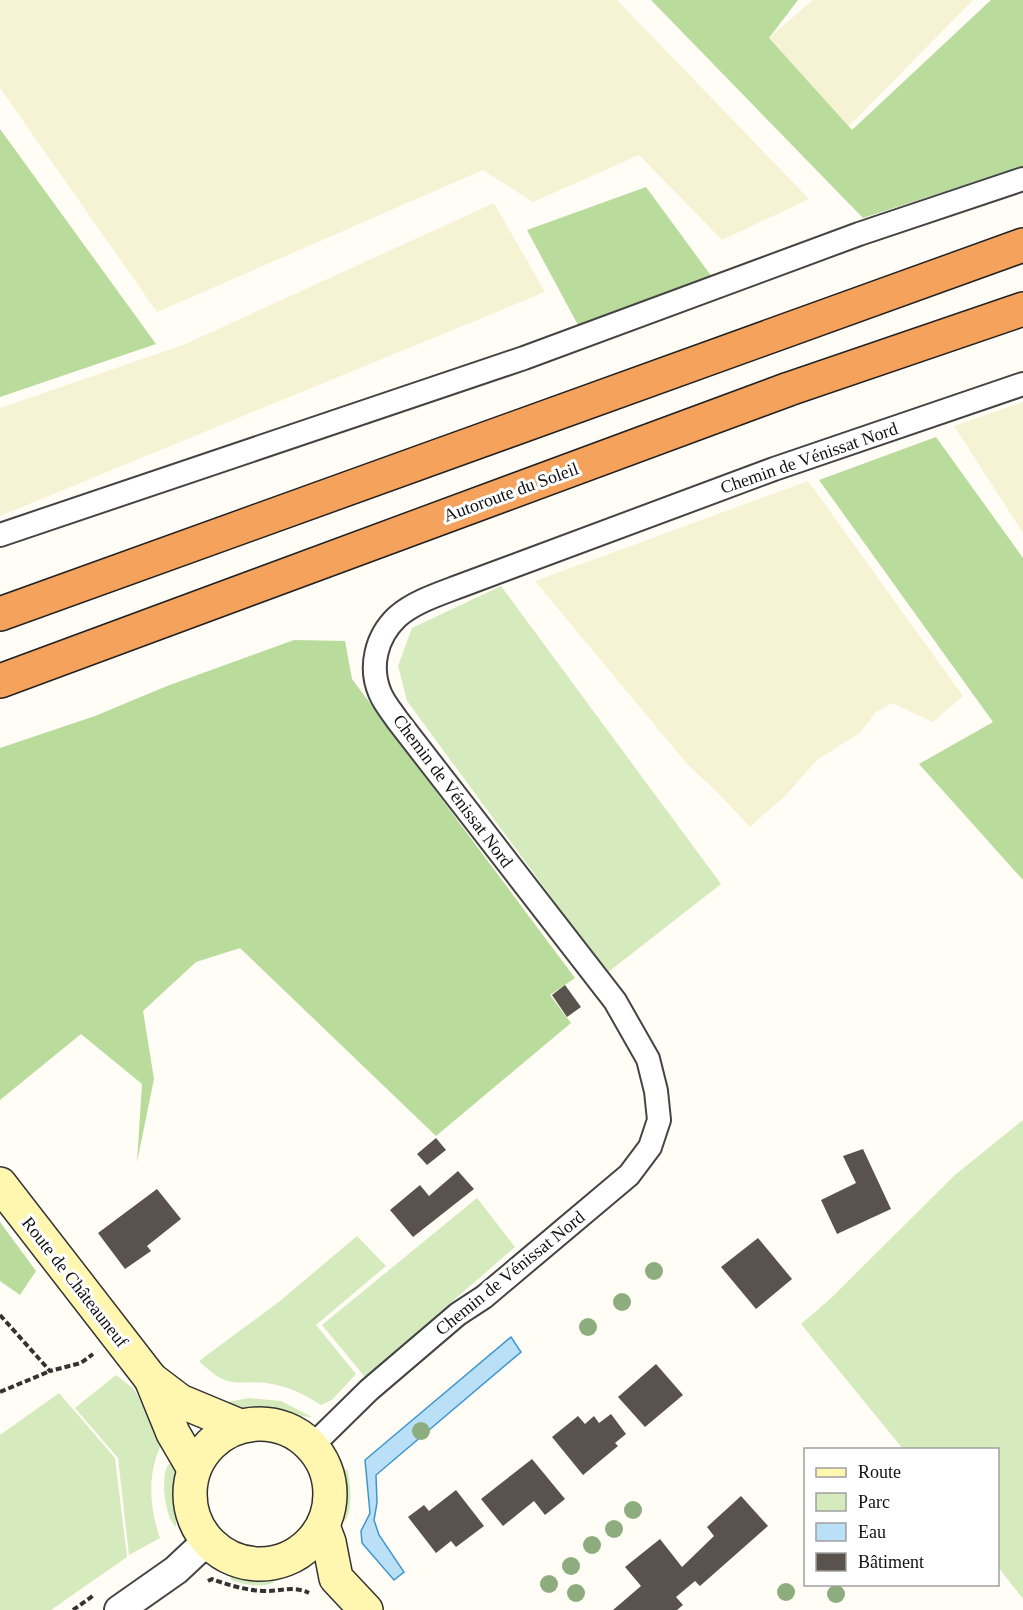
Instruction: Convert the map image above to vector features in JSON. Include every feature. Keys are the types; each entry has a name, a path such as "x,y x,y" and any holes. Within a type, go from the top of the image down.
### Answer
{"highway":[{"path":"0,614 1023,244"},
{"name":"Autoroute du Soleil","path":"0,681 789,389 1023,309"}],"main road":[{"name":"Route de Châteauneuf","path":"0,1184 151,1379 180,1401 240,1426"},
{"name":"Route de Châteauneuf","path":"151,1379 173,1433 194,1469"},
{"name":"Route de Châteauneuf","path":"266,1423 291,1430 312,1446 324,1463 330,1484 330,1505 323,1526 303,1549 275,1562 257,1564 238,1560 222,1552 208,1540 197,1525 191,1507 190,1488 194,1469 201,1455 212,1442 240,1426 266,1423"},
{"path":"323,1526 329,1542 326,1587 366,1610"},
{"name":"Route de Châteauneuf","path":"275,1562 296,1569 326,1587"}],"street":[{"path":"0,536 524,358 859,234 1023,179"},
{"name":"Chemin de Vénissat Nord","path":"312,1446 369,1390 459,1314 484,1298 626,1178 650,1147 659,1120 656,1091 648,1059 615,1001 398,721 380,693 374,666 380,640 398,616 428,598 774,470 1023,384"},
{"path":"119,1610 176,1570 208,1540"}],"path":[{"path":"0,1315 50,1371"},
{"path":"0,1392 50,1371 81,1364 117,1335"},
{"path":"202,1584 212,1579 263,1591 297,1587 326,1587"}],"shaded area":[{"path":"0,0 617,0 809,199 722,240 639,155 533,202 483,170 157,312 0,88"},
{"path":"813,0 973,0 848,127 769,38"},
{"path":"494,203 545,292 0,516 0,408 183,345"},
{"path":"1023,402 1023,533 954,426"},
{"path":"808,481 963,696 933,722 892,703 876,712 861,732 817,760 786,795 750,827 687,764 535,581"}],"green space":[{"path":"651,0 798,0 769,38 852,130 991,0 1023,0 1023,166 863,218"},
{"path":"0,129 156,344 0,397"},
{"path":"646,187 712,277 579,327 527,230"},
{"path":"936,437 1023,558 1023,880 919,764 993,722 819,480"},
{"path":"501,586 721,884 607,973 407,701 398,666 412,628"},
{"path":"294,640 345,641 352,679 575,978 550,995 571,1023 436,1136 240,948 196,962 143,1011 154,1079 137,1162 142,1084 81,1034 0,1100 0,748 95,716 167,686"},
{"path":"1023,1120 1023,1599 999,1568 999,1448 902,1448 801,1324 829,1300 955,1175"},
{"path":"477,1198 515,1247 365,1377 322,1325"},
{"path":"0,1222 36,1271 20,1295 0,1281"},
{"path":"357,1236 386,1266 316,1325 356,1374 332,1400 321,1405 300,1393 277,1385 229,1381 220,1378 199,1361 280,1301"},
{"path":"116,1375 134,1389 162,1443 154,1466 151,1490 160,1538 129,1555 118,1458 75,1408"},
{"path":"59,1393 115,1458 127,1557 51,1610 0,1610 0,1435"},
{"path":"249,1398 281,1401 312,1417 266,1410 244,1410 225,1405 227,1402"},
{"path":"176,1459 176,1527 167,1507 164,1479 168,1465"},
{"path":"342,1467 348,1471 350,1490 349,1511 344,1522 341,1520 345,1502"},
{"path":"229,1575 255,1580 274,1579 274,1582 259,1586 232,1581"}],"water":[{"path":"511,1337 521,1352 376,1475 377,1503 374,1520 379,1535 404,1572 394,1580 362,1543 361,1531 370,1513 365,1460"}],"building":[{"path":"565,985 581,1007 567,1017 552,995"},
{"path":"436,1138 446,1150 427,1165 417,1154"},
{"path":"863,1149 891,1209 837,1234 821,1200 856,1183 843,1156"},
{"path":"458,1171 474,1189 413,1237 390,1210 420,1185 429,1196"},
{"path":"157,1189 181,1219 147,1246 151,1251 125,1269 98,1233"},
{"path":"758,1238 792,1279 756,1309 721,1267"},
{"path":"656,1364 683,1395 645,1427 618,1397"},
{"path":"611,1414 626,1434 615,1443 618,1446 583,1475 552,1437 578,1416 585,1424 594,1416 599,1423"},
{"path":"532,1459 565,1499 545,1515 534,1501 503,1526 481,1499"},
{"path":"456,1490 484,1526 456,1547 451,1541 436,1553 408,1517 424,1505 429,1511"},
{"path":"741,1496 768,1526 700,1586 695,1581 676,1597 683,1605 677,1610 613,1610 641,1586 625,1567 660,1539 682,1567 714,1536 707,1527"}]}
